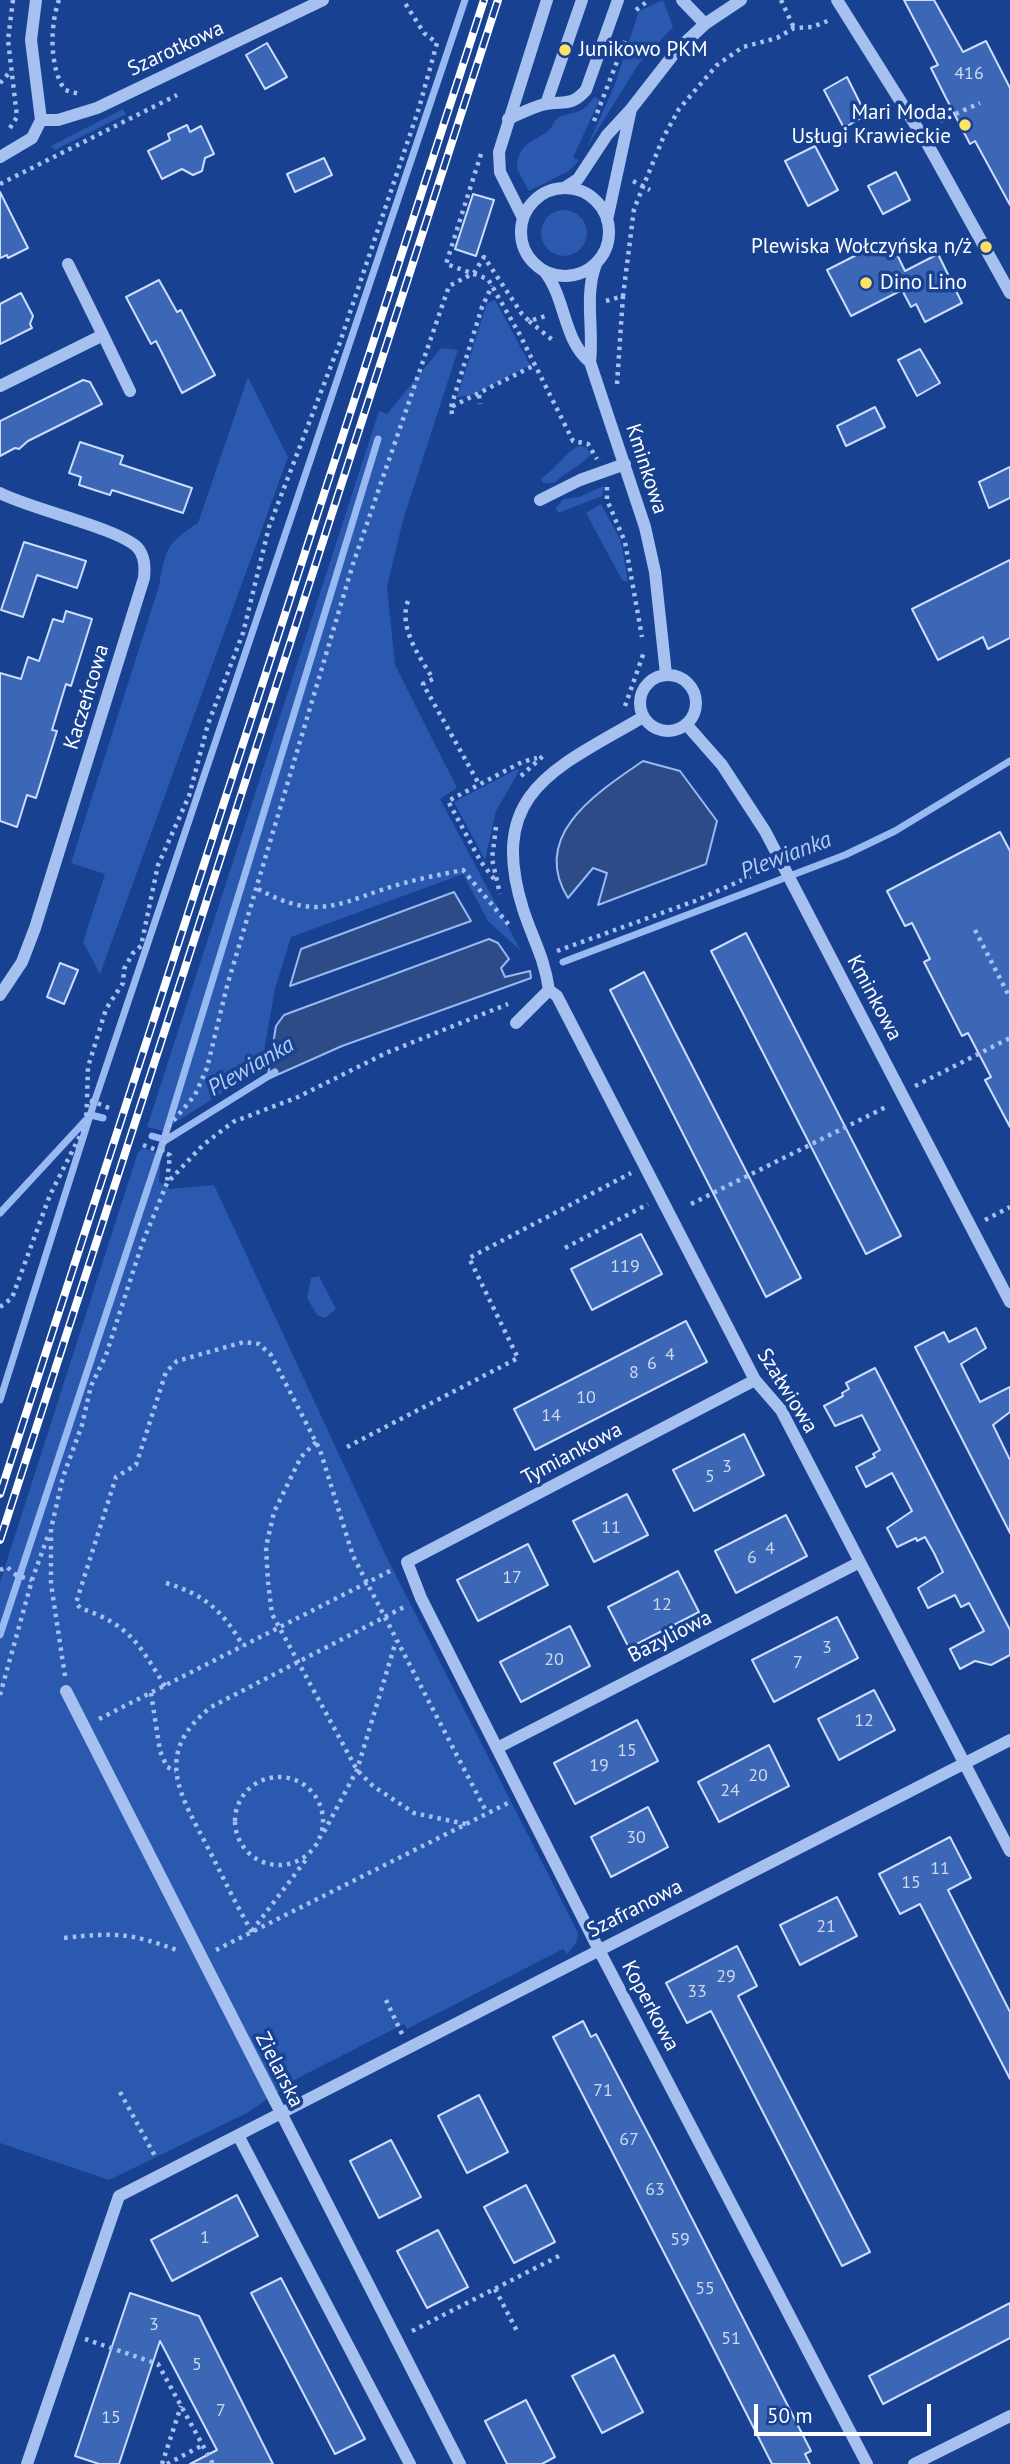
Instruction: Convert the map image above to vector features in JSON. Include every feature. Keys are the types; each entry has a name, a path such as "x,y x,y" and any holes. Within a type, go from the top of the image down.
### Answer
{"street":[{"path":"0,157 32,138 41,120 31,40 37,0"},
{"name":"Szarotkowa","path":"41,120 58,120 97,108 323,0"},
{"path":"523,218 503,181 499,163 501,138 547,0"},
{"path":"546,104 582,0"},
{"path":"508,119 546,104 571,104 586,90 618,0"},
{"path":"682,0 705,24"},
{"path":"564,188 578,179 607,135 631,109 662,65 705,24 741,0"},
{"path":"836,0 928,145 1010,293"},
{"path":"590,362 593,334 589,289 596,264 608,243 607,220 631,109"},
{"path":"590,362 578,352 559,295 545,272 532,262 524,249 521,234 523,218 534,200 553,190 564,188 574,189 595,200 607,220"},
{"path":"68,264 131,391"},
{"path":"545,272 568,276 586,271 596,264"},
{"path":"0,386 103,335"},
{"name":"Kminkowa","path":"590,362 645,527 655,572 666,674"},
{"path":"540,500 580,480 625,464"},
{"name":"Kaczeńcowa","path":"0,493 31,507 121,537 138,548 145,562 145,578 35,928 22,962 0,995"},
{"path":"666,674 688,682 695,696 695,712 686,724 668,731 650,725 643,717 640,698 643,689 657,677 666,674"},
{"path":"516,1023 549,990 544,959 523,910 513,869 514,828 520,811 542,781 564,764 643,717"},
{"name":"Kminkowa","path":"686,724 722,765 765,831 1010,1302"},
{"name":"Szałwiowa","path":"549,990 557,996 755,1380 781,1410 1010,1852"},
{"name":"Tymiankowa","path":"407,1562 755,1380"},
{"name":"Koperkowa","path":"407,1562 421,1598 499,1747 598,1950 867,2464"},
{"name":"Bazyliowa","path":"499,1747 860,1562"},
{"name":"Zielarska","path":"66,1691 280,2116 460,2464"},
{"name":"Szafranowa","path":"27,2464 119,2196 239,2137 1010,1740"},
{"path":"239,2137 410,2464"},
{"path":"914,2464 1010,2416"}],"path":[{"path":"1,133 13,125 17,117 8,40 13,0"},
{"path":"60,0 54,33 57,71 65,90 74,94 84,93"},
{"path":"0,1307 12,1298 50,1195 86,1124 88,1067 106,1009 123,983 124,969 133,953 141,946 158,865 189,796 208,723 243,633 269,527 338,345 419,108 437,43 424,33 403,0"},
{"path":"781,0 794,28"},
{"path":"608,415 615,399 623,296 634,209 670,124 705,78 743,47 777,38 794,28 812,27 829,20"},
{"path":"0,83 10,72"},
{"path":"0,184 177,96"},
{"path":"940,121 980,103"},
{"path":"628,179 650,190"},
{"path":"162,1152 169,1126 195,1095 207,1068 227,986 353,564 395,436 449,286 474,273 484,257"},
{"path":"452,414 451,407 482,307 492,285"},
{"path":"615,299 623,296"},
{"path":"451,407 535,365"},
{"path":"479,395 480,404"},
{"path":"408,601 405,609 409,635 433,679 423,684 479,784"},
{"path":"495,880 481,862 447,801 522,762 540,758"},
{"path":"544,959 556,951 751,879 777,864"},
{"path":"258,888 294,905 313,909 338,906 403,883 463,870 516,934"},
{"path":"975,930 1010,998"},
{"path":"167,1183 203,1145 233,1122 298,1097 386,1053 518,1000"},
{"path":"902,1093 1010,1038"},
{"path":"87,1099 109,1108"},
{"path":"691,1204 886,1107"},
{"path":"0,1695 32,1580 51,1529 63,1477 82,1425 91,1386 106,1355 142,1244 167,1183 170,1155 143,1145"},
{"path":"347,1447 519,1358 469,1258 643,1167"},
{"path":"565,1248 659,1198"},
{"path":"972,1227 1010,1207"},
{"path":"164,1686 144,1653 121,1626 80,1608 76,1603 117,1477 136,1465 166,1372 177,1361 244,1342 259,1344 271,1355 316,1442 353,1556 486,1813"},
{"path":"316,1442 301,1457 274,1512 267,1547 272,1614 357,1770 373,1786 414,1812 466,1824"},
{"path":"51,1529 51,1584 66,1691"},
{"path":"83,1728 407,1562"},
{"path":"0,1570 7,1567 16,1575 32,1580"},
{"path":"166,1583 188,1589 212,1603 230,1624 243,1646"},
{"path":"252,1932 177,1788 176,1770 183,1737 198,1717 211,1707 421,1598"},
{"path":"252,1932 318,1843 357,1770 396,1640"},
{"path":"151,1693 159,1751 167,1767 176,1770"},
{"path":"312,1851 292,1863 276,1865 249,1853 240,1841 236,1827 236,1812 242,1797 252,1786 273,1778 295,1780 308,1787 318,1799 323,1813 323,1828 318,1843"},
{"path":"64,1938 112,1933 140,1936 201,1958 230,1946 252,1932 522,1796"},
{"path":"386,2000 410,2049"},
{"path":"120,2092 164,2174"},
{"path":"396,2340 561,2255"},
{"path":"495,2289 518,2333"},
{"path":"71,2334 158,2364 213,2464"},
{"path":"162,2464 181,2406"},
{"path":"167,2464 203,2445"}],"shaded area":[{"path":"663,0 673,27 638,65 587,147 614,87 639,11"},
{"path":"594,97 600,99 573,157 579,161 567,172 529,191 517,169 522,150 549,131 557,119 584,108"},
{"path":"123,109 126,114 55,150 51,146"},
{"path":"564,210 580,217 587,233 580,249 564,256 548,249 541,233 548,217"},
{"path":"495,300 530,365 473,395 457,397 487,303"},
{"path":"441,348 458,350 403,520 387,587 395,665 457,788 440,799 521,951 488,921 463,874 291,937 275,989 261,1068 162,1131 147,1127 379,411 387,414"},
{"path":"248,377 288,457 100,974 83,942 105,874 71,863 159,586 163,564 173,542 198,523"},
{"path":"579,446 586,447 591,454 588,458 554,483 543,483 541,478"},
{"path":"604,486 602,496 558,513 556,508 563,499 579,497"},
{"path":"601,504 621,541 628,582 622,580 586,513"},
{"path":"643,761 680,771 717,821 706,864 598,905 607,873 593,868 568,898 558,875 557,854 563,835 589,801"},
{"path":"517,769 519,771 496,811 485,860 454,802"},
{"path":"454,892 471,921 290,986 301,949"},
{"path":"489,939 498,943 509,959 501,968 505,977 530,971 531,978 342,1046 270,1078 268,1075 276,1026 284,1015"},
{"path":"143,1148 161,1155 159,1182 170,1189 214,1185 387,1558 578,1933 576,1943 567,1954 563,1949 407,2029 404,2024 298,2078 247,2113 109,2180 0,2143 0,1582 138,1152"},
{"path":"319,1276 336,1309 325,1318 317,1315 307,1298 311,1278"}],"building":[{"path":"904,0 934,0 963,52 986,41 1010,88 1010,205 975,141 970,144 946,98 931,68 938,65"},
{"path":"267,43 287,77 265,89 246,55"},
{"path":"847,77 866,115 844,128 824,90"},
{"path":"187,125 190,132 201,126 214,154 205,158 202,171 193,175 182,169 162,179 148,151 170,140 168,134"},
{"path":"815,146 838,190 808,206 785,161"},
{"path":"324,158 332,175 295,192 287,174"},
{"path":"896,172 910,200 883,214 868,186"},
{"path":"0,192 28,248 8,258 7,255 0,258"},
{"path":"473,194 494,200 476,256 455,249"},
{"path":"880,243 892,244 905,271 938,254 962,303 925,322 916,304 911,307 902,290 851,316 827,270"},
{"path":"159,280 177,312 181,310 215,375 182,393 156,341 151,344 126,297"},
{"path":"21,293 33,316 30,324 32,328 0,344 0,304"},
{"path":"920,349 940,383 917,396 898,360"},
{"path":"83,380 90,382 102,404 28,441 19,449 15,448 0,456 0,421"},
{"path":"875,407 885,427 846,446 837,426"},
{"path":"80,442 123,456 120,464 192,488 183,513 112,490 110,495 79,485 81,477 69,473"},
{"path":"1010,467 1010,498 989,508 979,482"},
{"path":"24,542 86,561 77,588 37,575 23,617 1,610"},
{"path":"1010,560 1010,638 988,649 983,637 938,660 912,609"},
{"path":"66,611 92,619 71,686 66,684 52,730 57,731 36,798 27,795 17,827 0,821 0,673 21,679 28,657 39,661 53,619 63,622"},
{"path":"1000,832 1010,851 1010,1127 985,1080 991,1077 968,1033 962,1036 924,962 930,959 912,923 905,926 887,891"},
{"path":"746,933 901,1236 866,1254 711,951"},
{"path":"60,963 78,970 64,1004 47,997"},
{"path":"644,972 801,1278 766,1297 610,990"},
{"path":"641,1234 662,1274 592,1310 571,1269"},
{"path":"686,1321 707,1362 535,1450 514,1409"},
{"path":"976,1328 986,1348 961,1364 980,1402 1010,1387 1010,1412 993,1425 1010,1460 1010,1533 915,1347 944,1332 949,1342"},
{"path":"875,1368 1010,1630 1010,1655 991,1665 975,1661 960,1669 950,1649 984,1631 969,1603 961,1607 955,1595 928,1608 918,1588 943,1572 934,1553 925,1537 897,1547 887,1528 912,1511 892,1473 866,1487 856,1467 875,1457 873,1454 880,1450 862,1415 835,1426 824,1406 843,1396 842,1393 849,1389 846,1383"},
{"path":"744,1434 764,1475 694,1511 673,1470"},
{"path":"627,1494 648,1535 594,1562 573,1521"},
{"path":"786,1515 807,1556 736,1593 715,1551"},
{"path":"528,1544 548,1585 478,1621 457,1580"},
{"path":"678,1571 699,1612 629,1648 608,1607"},
{"path":"837,1617 858,1658 774,1702 752,1660"},
{"path":"570,1626 590,1666 521,1702 500,1662"},
{"path":"874,1690 895,1730 839,1760 818,1719"},
{"path":"637,1720 658,1761 575,1804 554,1763"},
{"path":"769,1745 789,1786 719,1822 698,1782"},
{"path":"648,1807 668,1847 611,1877 591,1837"},
{"path":"950,1837 971,1878 948,1890 1010,2012 1010,2079 920,1904 900,1914 879,1874"},
{"path":"837,1897 857,1936 800,1965 780,1925"},
{"path":"737,1946 757,1986 738,1996 870,2252 842,2266 711,2011 687,2023 666,1983"},
{"path":"583,2021 591,2037 596,2034 661,2158 811,2451 805,2454 810,2464 772,2464 553,2037"},
{"path":"479,2095 508,2152 467,2173 438,2116"},
{"path":"391,2140 421,2197 379,2218 350,2161"},
{"path":"526,2185 555,2242 514,2263 484,2207"},
{"path":"237,2195 258,2236 172,2281 151,2240"},
{"path":"438,2230 468,2287 427,2308 397,2251"},
{"path":"281,2278 365,2439 335,2454 251,2293"},
{"path":"130,2293 199,2316 273,2464 190,2464 217,2450 160,2341 119,2464 99,2464 75,2456"},
{"path":"1010,2303 1010,2338 883,2404 869,2376"},
{"path":"614,2355 643,2412 602,2433 572,2376"},
{"path":"526,2400 555,2457 542,2464 507,2464 485,2421"}],"waterway":[{"path":"0,1400 94,1103 465,0"},
{"path":"0,1635 164,1139 378,439"},
{"name":"Plewianka","path":"563,962 845,855 895,831 1010,761"},
{"name":"Plewianka","path":"152,1136 166,1140 275,1072"},
{"name":"Plewianka","path":"0,1213 91,1115 103,1118"}],"railway":[{"path":"0,1494 484,0"},
{"path":"0,1540 498,0"}],"place":[{"name":"Junikowo PKM","path":"565,50"},
{"name":"Mari Moda: Usługi Krawieckie","path":"965,125"},
{"name":"Plewiska Wołczyńska n/ż","path":"986,247"},
{"name":"Dino Lino","path":"866,283"}]}
